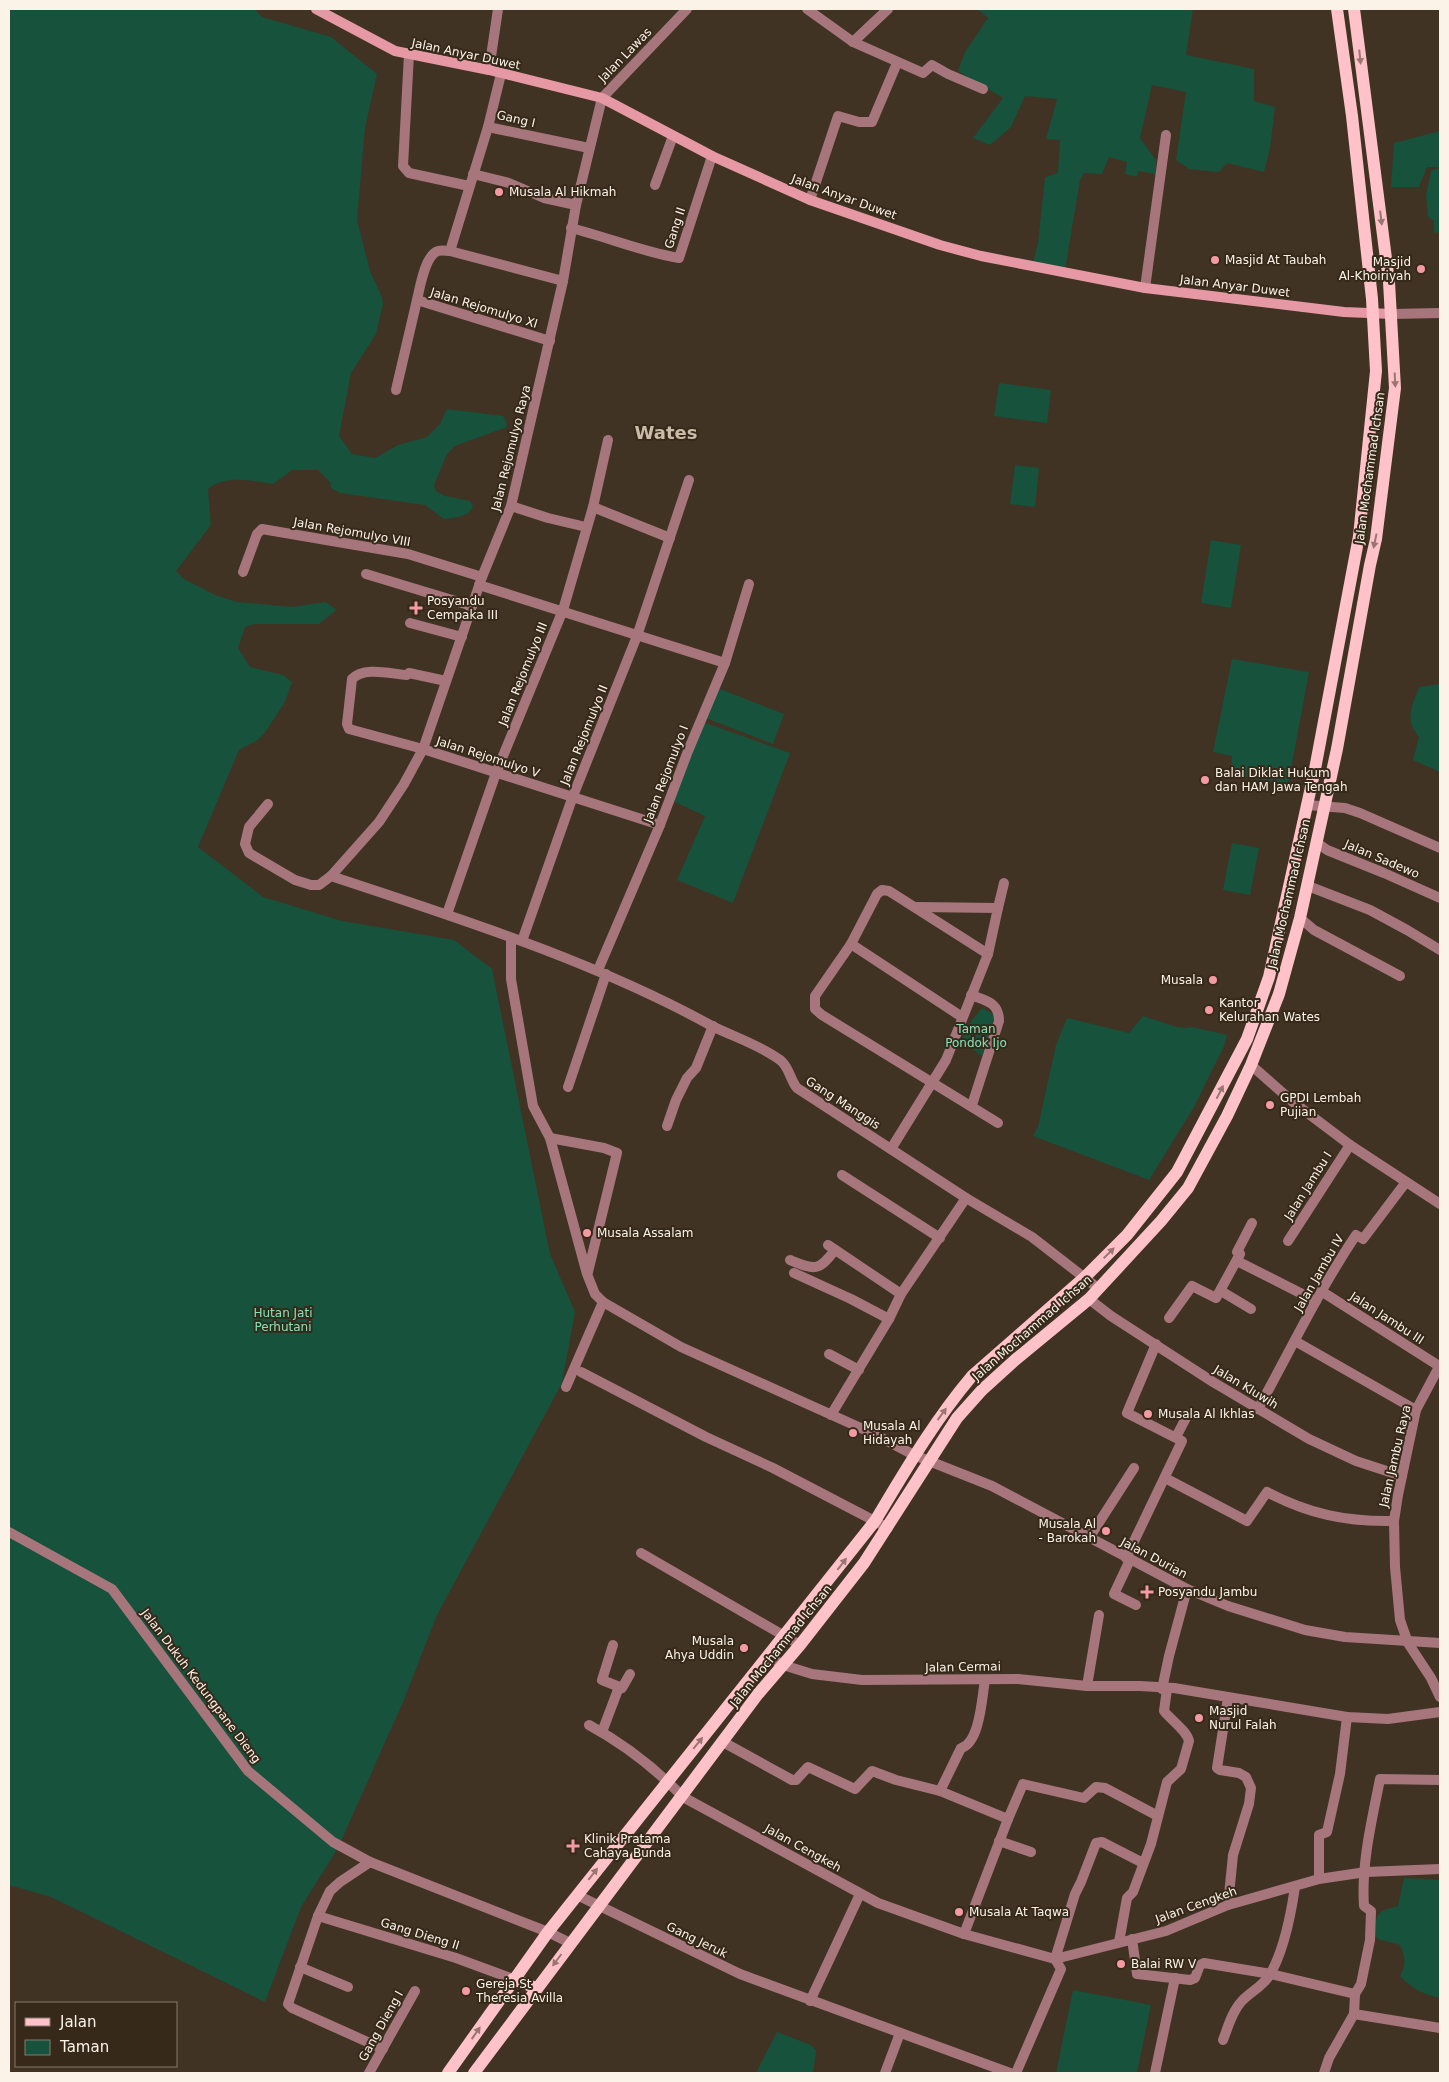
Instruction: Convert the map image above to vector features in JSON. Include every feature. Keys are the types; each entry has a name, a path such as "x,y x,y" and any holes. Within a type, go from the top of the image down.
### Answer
{"main road":[{"name":"Jalan Mochammad Ichsan","path":"448,2073 548,1932 667,1780 875,1521 914,1455 972,1376 1076,1287 1127,1235 1177,1172 1248,1039 1269,978 1307,805 1359,536 1376,372 1373,313 1352,116 1337,9"},
{"name":"Jalan Mochammad Ichsan","path":"474,2073 570,1943 683,1797 758,1694 800,1645 864,1563 957,1418 982,1390 1015,1360 1089,1299 1161,1221 1188,1188 1227,1116 1251,1065 1279,994 1308,886 1337,749 1376,539 1395,388 1392,314 1354,9"},
{"path":"1212,1109 1227,1116"},
{"path":"1076,1287 1089,1299"},
{"path":"513,1979 536,1988"}],"street":[{"name":"Jalan Anyar Duwet","path":"316,9 395,52 488,70 602,98 712,156 810,200 940,245 981,256 1145,288 1335,311 1392,314"},
{"path":"488,70 498,9"},
{"name":"Jalan Lawas","path":"602,98 687,9"},
{"path":"807,9 852,42 897,63 923,74 932,66 983,89"},
{"path":"852,42 888,9"},
{"path":"409,54 403,166 409,173 469,186"},
{"path":"810,200 838,116 859,122 872,122 897,63"},
{"name":"Gang I","path":"501,74 488,127 589,148"},
{"name":"Jalan Rejomulyo Raya","path":"268,804 249,827 245,844 249,853 295,880 311,885 319,885 330,876 379,822 404,784 423,749 481,581 511,506 563,282 576,204 602,98"},
{"path":"488,127 450,251 563,282"},
{"path":"1145,288 1166,135"},
{"path":"655,185 673,136"},
{"name":"Gang II","path":"571,228 661,255 679,258 712,156"},
{"path":"473,174 509,183 544,198 576,204"},
{"name":"Jalan Rejomulyo XI","path":"450,251 439,250 432,254 427,262 416,300 550,341"},
{"path":"396,390 416,300"},
{"path":"1392,314 1440,313"},
{"name":"Jalan Rejomulyo III","path":"447,914 496,773 563,610 593,507 608,440"},
{"name":"Jalan Rejomulyo II","path":"522,941 573,796 637,636 689,480"},
{"path":"511,506 548,518 586,526"},
{"path":"593,507 670,538"},
{"name":"Jalan Rejomulyo VIII","path":"243,572 257,534 262,529 408,554 481,581"},
{"path":"366,574 472,606"},
{"path":"481,581 637,636 725,663"},
{"name":"Jalan Rejomulyo I","path":"568,1087 602,972 725,663 749,584"},
{"path":"410,623 462,636"},
{"name":"Jalan Rejomulyo V","path":"446,681 409,673 407,675 365,672 357,674 352,679 347,724 349,729 423,749 660,825"},
{"path":"1307,805 1345,808 1440,848"},
{"name":"Jalan Sadewo","path":"1316,842 1327,850 1440,898"},
{"name":"Gang Manggis","path":"330,876 447,914 602,972 693,1015 781,1060 797,1088 966,1198 1032,1237 1099,1288"},
{"path":"890,1149 946,1060 988,954 1004,883"},
{"path":"1308,886 1370,910 1440,950"},
{"path":"988,954 916,907 889,891 882,890 877,894 851,944 815,996 815,1009 933,1083 972,1105 998,1123"},
{"path":"916,907 998,908"},
{"path":"1300,918 1314,930 1400,976"},
{"path":"511,938 511,979 533,1106 550,1138 587,1274 595,1294 603,1302 566,1387"},
{"path":"851,944 962,1017"},
{"path":"971,995 996,1006 999,1011 999,1021 972,1105"},
{"path":"667,1126 676,1100 687,1078 696,1068 713,1026"},
{"path":"1251,1065 1293,1102 1350,1145 1440,1204"},
{"path":"550,1138 604,1148 617,1153 587,1274"},
{"name":"Jalan Jambu I","path":"1288,1241 1350,1145"},
{"path":"842,1175 940,1238"},
{"name":"Jalan Jambu IV","path":"1258,1409 1321,1291 1356,1235 1363,1239 1406,1182"},
{"path":"832,1415 901,1294 966,1198"},
{"path":"1170,1318 1192,1286 1214,1298 1221,1291 1237,1261 1240,1254 1237,1252 1252,1223"},
{"path":"790,1260 810,1268 818,1268 825,1263 831,1247 901,1294"},
{"path":"1237,1261 1316,1301"},
{"path":"794,1273 851,1299 888,1319"},
{"path":"1221,1291 1251,1309"},
{"name":"Jalan Jambu III","path":"1321,1291 1440,1366"},
{"name":"Jalan Kluwih","path":"1089,1299 1111,1316 1213,1382 1332,1451 1402,1476"},
{"name":"Jalan Durian","path":"603,1302 681,1347 832,1415 929,1462 992,1486 1187,1589 1253,1614 1306,1630 1345,1637 1408,1643 1440,1643"},
{"path":"1295,1341 1416,1410"},
{"path":"1136,1605 1114,1594 1128,1559 1182,1442 1176,1437 1127,1413 1156,1344"},
{"path":"829,1354 859,1370"},
{"name":"Jalan Jambu Raya","path":"1440,1366 1416,1410 1394,1521 1396,1591 1400,1620 1408,1643 1431,1678 1440,1697"},
{"path":"581,1372 888,1528"},
{"path":"1176,1437 1188,1414"},
{"path":"1089,1538 1134,1468"},
{"path":"1165,1478 1247,1521 1267,1492 1296,1507 1318,1514 1369,1522 1394,1521"},
{"name":"Jalan Dukuh Kedungpane Dieng","path":"9,1532 112,1588 248,1771 333,1842 370,1862 548,1932 570,1943"},
{"path":"641,1554 784,1634 800,1645"},
{"path":"1119,1942 1128,1898 1134,1892 1151,1844 1167,1782 1181,1769 1189,1741 1185,1732 1164,1711 1164,1689 1169,1656 1187,1589"},
{"path":"1087,1686 1099,1614"},
{"path":"613,1645 601,1678 602,1680 624,1688 630,1674"},
{"name":"Jalan Cermai","path":"768,1656 783,1666 812,1674 862,1680 1018,1679 1087,1686 1140,1686 1347,1717 1388,1719 1440,1712"},
{"path":"940,1791 961,1748 968,1745 975,1736 985,1680"},
{"path":"602,1732 619,1687"},
{"path":"1228,1698 1217,1768 1239,1773 1246,1777 1251,1788 1249,1804 1233,1855 1228,1905"},
{"path":"1319,1879 1319,1835 1327,1832 1340,1774 1347,1717"},
{"name":"Jalan Cengkeh","path":"589,1725 621,1744 667,1780 683,1797 860,1894 878,1903 964,1934 1055,1959 1132,1938 1166,1931 1228,1905 1319,1879 1366,1872 1440,1869"},
{"path":"723,1742 794,1780 808,1767 854,1789 872,1771 896,1780 940,1791 1008,1819"},
{"path":"1324,2073 1354,2014 1355,1994 1361,1984 1370,1940 1371,1911 1364,1906 1364,1897 1372,1820 1380,1779 1440,1780"},
{"path":"964,1934 1023,1784 1084,1798 1096,1788 1105,1788 1158,1816"},
{"path":"999,1841 1032,1852"},
{"path":"1016,2073 1061,1969 1055,1959 1075,1894 1096,1842 1102,1842 1143,1863"},
{"path":"370,1862 334,1886 318,1916 288,2003 290,2007 383,2049"},
{"path":"1223,2040 1238,2007 1271,1974 1286,1934 1295,1887"},
{"path":"810,2001 860,1894"},
{"name":"Gang Jeruk","path":"577,1895 598,1907 740,1974 1010,2073"},
{"name":"Gang Dieng II","path":"318,1916 456,1958 513,1979"},
{"path":"1132,1938 1136,1974 1192,1979 1195,1978 1200,1965 1204,1963 1271,1974 1355,1994"},
{"path":"300,1967 348,1987"},
{"path":"1155,2073 1175,1978"},
{"name":"Gang Dieng I","path":"369,2073 415,1991"},
{"path":"1354,2014 1440,2028"},
{"path":"885,2073 900,2033"}],"green space":[{"name":"Hutan Jati Perhutani","path":"9,9 254,9 262,17 331,37 377,74 365,128 357,220 370,271 382,297 383,304 376,334 351,373 339,436 352,454 375,458 398,445 427,437 440,424 447,409 503,416 507,427 455,446 447,454 434,485 436,491 445,496 470,501 473,506 471,510 465,515 457,517 444,519 425,505 340,493 331,488 330,482 318,470 292,470 273,484 248,480 231,480 215,484 208,489 211,525 176,571 184,579 215,595 237,602 293,607 326,602 336,610 319,624 255,624 245,627 238,648 250,667 283,675 292,682 285,702 266,731 258,740 239,750 198,847 263,897 342,921 454,940 492,969 550,1254 575,1312 562,1383 437,1615 403,1702 338,1848 301,1907 265,2002 51,1897 9,1885"},
{"path":"977,9 1193,9 1186,55 1254,69 1254,101 1275,107 1270,148 1264,172 1227,163 1219,172 1189,169 1176,160 1186,92 1152,85 1140,138 1156,160 1156,174 1138,171 1137,177 1125,174 1127,162 1109,157 1102,174 1084,173 1080,180 1065,270 1033,263 1038,243 1045,177 1058,173 1060,140 1046,139 1057,99 1025,96 1011,127 990,145 973,138 1003,98 958,71 965,52 988,18"},
{"path":"1440,131 1440,167 1427,167 1419,187 1391,187 1394,143"},
{"path":"1440,169 1440,232 1434,233 1434,221 1428,217 1426,195 1431,171"},
{"path":"999,383 1051,390 1047,423 994,416"},
{"path":"1015,465 1039,468 1035,507 1010,504"},
{"path":"1211,540 1241,545 1231,608 1201,603"},
{"path":"1232,659 1309,672 1288,785 1230,774 1232,756 1213,752"},
{"path":"1440,684 1440,772 1413,760 1419,737 1414,731 1411,713 1419,687"},
{"path":"715,687 784,714 773,744 703,717"},
{"path":"700,721 790,753 733,903 677,880 705,816 671,800"},
{"path":"1232,843 1259,848 1250,895 1223,890"},
{"name":"Taman Pondok Ijo","path":"982,1008 995,1015 982,1056 962,1041 964,1030"},
{"path":"1143,1016 1177,1027 1192,1027 1227,1035 1224,1046 1194,1107 1149,1180 1033,1136 1038,1127 1056,1045 1067,1018 1129,1033"},
{"path":"1404,1878 1440,1880 1440,1998 1428,1995 1404,1981 1400,1976 1404,1968 1404,1960 1400,1945 1378,1939 1374,1935 1379,1914 1398,1906"},
{"path":"1073,1990 1151,2005 1137,2073 1056,2073"},
{"path":"777,2032 811,2045 816,2051 813,2073 756,2073"}],"place":[{"name":"Musala Al Hikmah","path":"499,192"},
{"name":"Masjid At Taubah","path":"1215,260"},
{"name":"Masjid Al-Khoiriyah","path":"1421,269"},
{"name":"Posyandu Cempaka III","path":"416,608"},
{"name":"Balai Diklat Hukum dan HAM Jawa Tengah","path":"1205,780"},
{"name":"Musala","path":"1213,980"},
{"name":"Kantor Kelurahan Wates","path":"1209,1010"},
{"name":"GPDI Lembah Pujian","path":"1270,1105"},
{"name":"Musala Assalam","path":"587,1233"},
{"name":"Musala Al Ikhlas","path":"1148,1414"},
{"name":"Musala Al Hidayah","path":"853,1433"},
{"name":"Musala Al - Barokah","path":"1106,1531"},
{"name":"Posyandu Jambu","path":"1147,1592"},
{"name":"Musala Ahya Uddin","path":"744,1648"},
{"name":"Masjid Nurul Falah","path":"1199,1718"},
{"name":"Klinik Pratama Cahaya Bunda","path":"573,1846"},
{"name":"Musala At Taqwa","path":"959,1912"},
{"name":"Balai RW V","path":"1121,1964"},
{"name":"Gereja St Theresia Avilla","path":"466,1991"}],"district":[{"name":"Wates","path":"666,433"}]}
